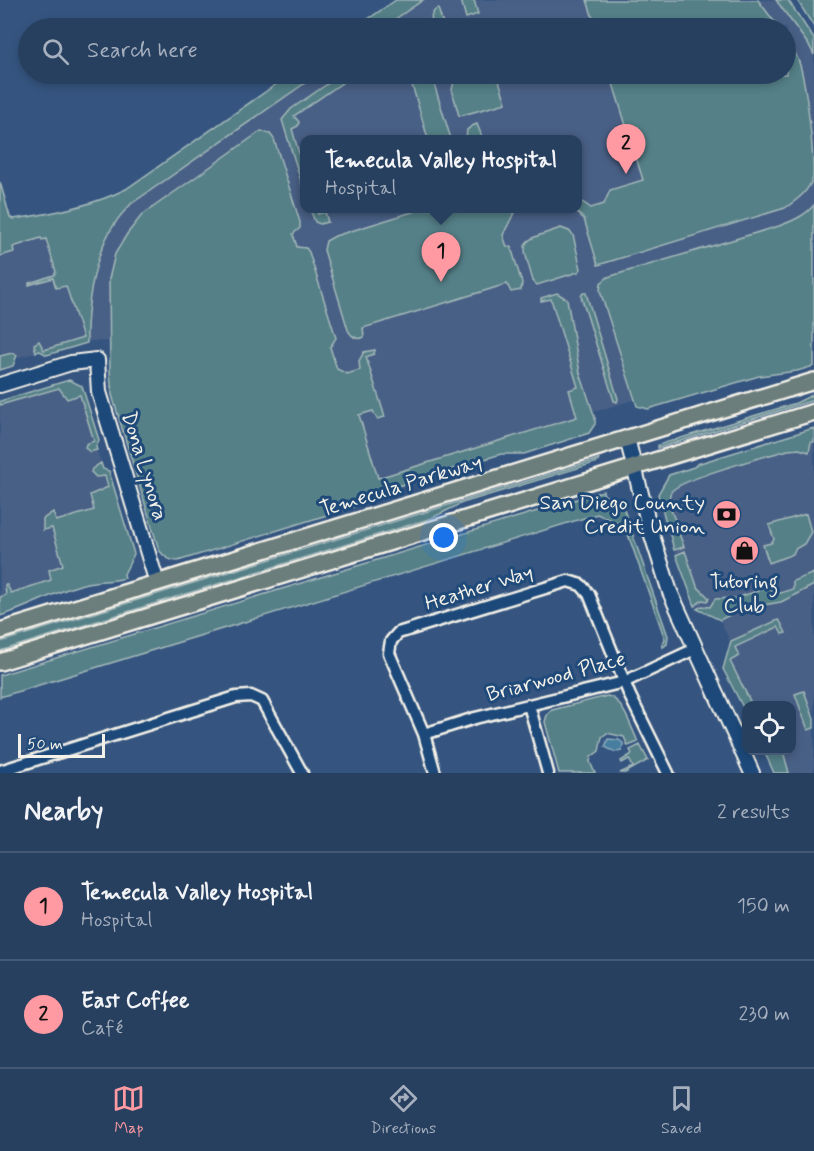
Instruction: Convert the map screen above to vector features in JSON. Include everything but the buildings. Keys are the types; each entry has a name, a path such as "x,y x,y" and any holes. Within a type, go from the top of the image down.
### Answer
{"main road":[{"name":"Temecula Parkway","path":"0,631 814,381"},
{"path":"0,662 814,412"}],"street":[{"name":"Dona Lynora","path":"0,385 71,363 97,360 99,392 157,583"},
{"path":"627,438 633,467 670,592 752,773"},
{"name":"Heather Way","path":"424,734 389,653 391,641 399,633 568,581 581,585 589,594 624,682"},
{"name":"Briarwood Place","path":"424,734 447,726 624,682 695,650"},
{"path":"624,682 668,773"},
{"path":"0,771 236,697 251,696 262,701 302,773"},
{"path":"529,705 548,773"},
{"path":"424,734 435,773"}],"shaded area":[{"path":"396,0 776,0 789,18 370,18"},
{"path":"796,28 814,55 814,344 159,546 112,395 109,341 92,341 47,355 40,351 17,358 13,366 0,370 0,235 111,197 126,189 277,84 796,84"},
{"path":"69,380 82,386 99,440 96,447 99,457 103,469 109,471 134,554 124,574 125,578 117,581 86,583 57,592 23,609 0,616 0,401"},
{"path":"814,428 814,773 774,773 766,755 796,755 796,701 742,701 742,705 723,669 730,641 720,620 695,606 676,555 658,494 669,475 697,464"},
{"path":"608,739 619,740 623,743 622,751 615,752 605,747"}],"green space":[{"path":"396,0 423,0 397,18 370,18"},
{"path":"461,0 474,0 478,14 466,18"},
{"path":"587,0 758,0 772,18 593,18"},
{"path":"776,0 788,0 814,39 814,55 796,28 796,18 789,18"},
{"path":"797,0 814,0 814,27"},
{"path":"438,8 441,18 431,18"},
{"path":"796,55 805,87 813,178 798,199 785,208 598,265 584,219 577,213 582,213 582,202 591,208 604,204 610,190 643,180 613,84 796,84"},
{"path":"277,84 304,84 131,204 119,217 102,248 90,297 87,343 47,355 40,351 36,352 34,344 39,341 44,350 83,338 66,286 56,288 53,278 29,285 29,283 54,275 56,272 46,239 41,238 13,247 14,252 0,256 0,182 10,217 13,219 85,205 126,189"},
{"path":"327,84 340,84 294,116 299,122 298,126 292,129 300,157 300,178 282,120 291,109"},
{"path":"412,84 434,84 450,135 427,135"},
{"path":"453,84 500,84 506,103 459,116 452,90"},
{"path":"477,124 481,135 466,135 467,130"},
{"path":"261,131 270,134 274,139 300,222 300,228 293,234 297,247 306,248 309,252 336,338 330,347 337,369 347,374 360,370 359,361 364,352 375,350 374,354 366,357 385,417 377,419 373,411 359,415 378,478 577,417 569,390 578,387 551,299 541,301 541,298 557,293 567,299 580,373 595,418 595,424 589,433 524,454 501,454 382,491 356,506 178,561 163,555 159,550 112,395 109,279 115,254 142,215"},
{"path":"814,205 814,366 797,371 759,376 648,409 637,406 600,291 601,283 608,277 779,226 802,215"},
{"path":"312,213 325,213 328,222 320,224 315,222"},
{"path":"409,213 514,213 503,235 507,247 511,247 522,283 521,290 511,292 507,284 363,328 364,337 354,337 348,330 324,250 326,241 335,236"},
{"path":"561,228 573,235 581,269 537,285 533,281 526,256 526,244 536,236"},
{"path":"586,293 617,402 614,401 581,296"},
{"path":"12,353 17,355 13,366 0,370 0,356"},
{"path":"69,380 82,386 99,440 97,450 90,452 85,448 86,444 94,441 80,395 67,399 59,388 0,405 0,401"},
{"path":"814,394 814,400 658,448 658,445 796,403"},
{"path":"814,428 814,442 811,442 809,452 799,449 788,450 725,468 677,487 671,492 669,499 676,523 667,526 658,494 669,475 697,464"},
{"path":"599,459 598,462 462,503 432,518 0,651 0,642"},
{"path":"101,463 103,469 109,471 134,554 124,574 125,578 83,584 0,616 0,597 6,595 5,585 11,593 51,580 49,570 63,565 52,528 43,530 43,519 53,512 56,521 94,510 90,495 108,487 105,476 96,477 91,472"},
{"path":"603,491 604,495 622,504 668,636 667,644 663,647 665,639 625,526 597,514 0,697 0,675"},
{"path":"806,514 811,532 804,544 795,549 793,554 769,563 763,545 771,543 774,539 769,525"},
{"path":"677,528 684,547 674,550 669,531"},
{"path":"685,551 697,586 709,598 708,601 702,600 695,606 676,555"},
{"path":"814,573 814,585 781,602 741,609 720,620 697,609 702,606 710,607 715,599 736,598 769,587 774,595 793,589 793,581"},
{"path":"778,620 786,633 782,634 778,627 735,647 739,656 730,661 750,701 742,701 742,705 723,669 731,641"},
{"path":"804,691 814,719 814,728 808,730 795,694"},
{"path":"607,696 622,708 638,742 628,746 624,737 607,733 602,737 599,751 591,757 590,762 595,773 559,773 545,722 547,715 552,710"},
{"path":"640,745 648,760 625,773 620,773 633,767 629,759 622,763 621,761 632,754 630,750"},
{"path":"766,755 784,755 789,773 774,773"}],"place":[{"name":"East Coffee","path":"626,174"},
{"name":"Temecula Valley Hospital","path":"441,282"},
{"name":"San Diego County Credit Union","path":"726,515"},
{"name":"Tutoring Club","path":"744,551"}]}
